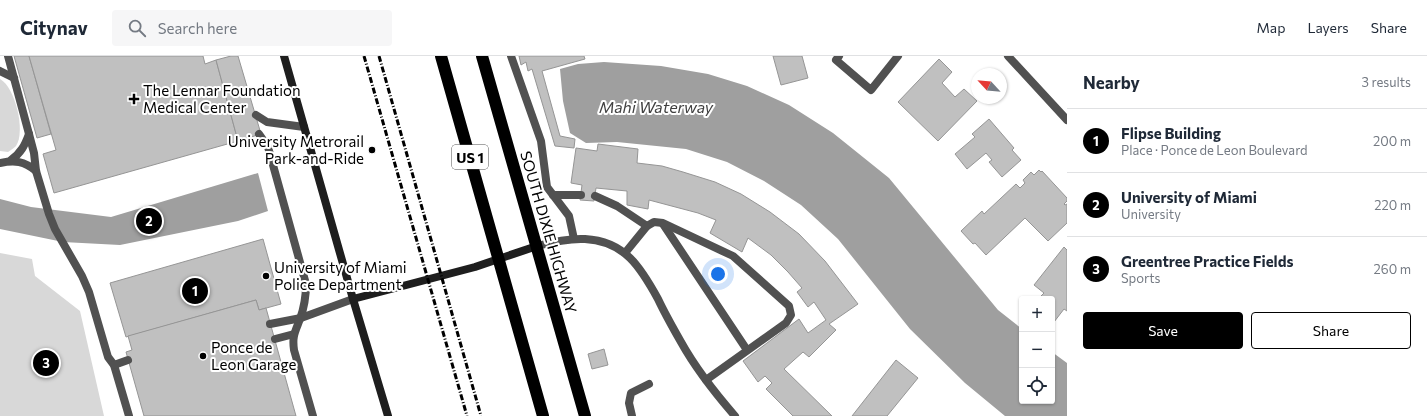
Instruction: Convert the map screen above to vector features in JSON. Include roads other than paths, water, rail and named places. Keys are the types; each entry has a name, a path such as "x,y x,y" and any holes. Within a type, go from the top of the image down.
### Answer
{"highway":[{"name":"US 1","path":"441,56 543,416"},
{"name":"SOUTH DIXIE HIGHWAY","path":"482,56 585,416"}],"main road":[{"path":"284,56 388,416"},
{"path":"353,299 475,266 537,246"}],"street":[{"path":"8,56 34,153 36,170 49,214 55,229 73,259 89,292 108,357 114,365 129,416"},
{"path":"511,56 540,141 547,187 569,216 574,239"},
{"path":"839,56 836,60 870,90 898,56"},
{"path":"1008,56 1067,120"},
{"path":"0,71 14,78"},
{"path":"256,115 267,122 304,127"},
{"path":"0,163 11,160 19,154 24,147 29,134"},
{"path":"259,134 268,147 306,284 301,318 292,340 313,416"},
{"path":"11,160 30,165 36,170"},
{"path":"553,195 581,195"},
{"path":"595,196 617,206 647,226"},
{"path":"625,253 647,226 654,222 663,223 733,256 789,306 791,315 786,323 706,380"},
{"path":"663,223 747,350"},
{"path":"537,246 574,239 596,240 606,243 625,253 635,262 645,276 684,346 706,380 735,416"},
{"path":"270,324 301,318 353,299"},
{"path":"275,339 294,334"},
{"path":"114,365 128,360"},
{"path":"632,416 629,403 631,393 649,384"}],"water":[{"name":"Mahi Waterway","path":"604,62 661,66 708,74 747,86 789,105 833,133 889,178 998,310 1019,327 1019,404 1055,404 1055,354 1067,363 1067,416 1005,416 965,383 910,329 838,239 801,205 764,181 727,162 686,149 617,142 586,143 570,133 563,101 560,69 578,64"},
{"path":"258,173 268,211 238,221 120,245 63,242 0,229 0,199 31,207 111,217"}],"railway":[{"path":"364,56 467,416"},
{"path":"379,56 481,416"}],"place":[{"name":"The Lennar Foundation Medical Center","path":"134,99"},
{"name":"University Metrorail Park-and-Ride","path":"372,150"},
{"name":"University of Miami","path":"149,221"},
{"name":"University of Miami Police Department","path":"266,276"},
{"name":"Flipse Building","path":"195,291"},
{"name":"Ponce de Leon Garage","path":"203,356"},
{"name":"Greentree Practice Fields","path":"46,363"}]}
